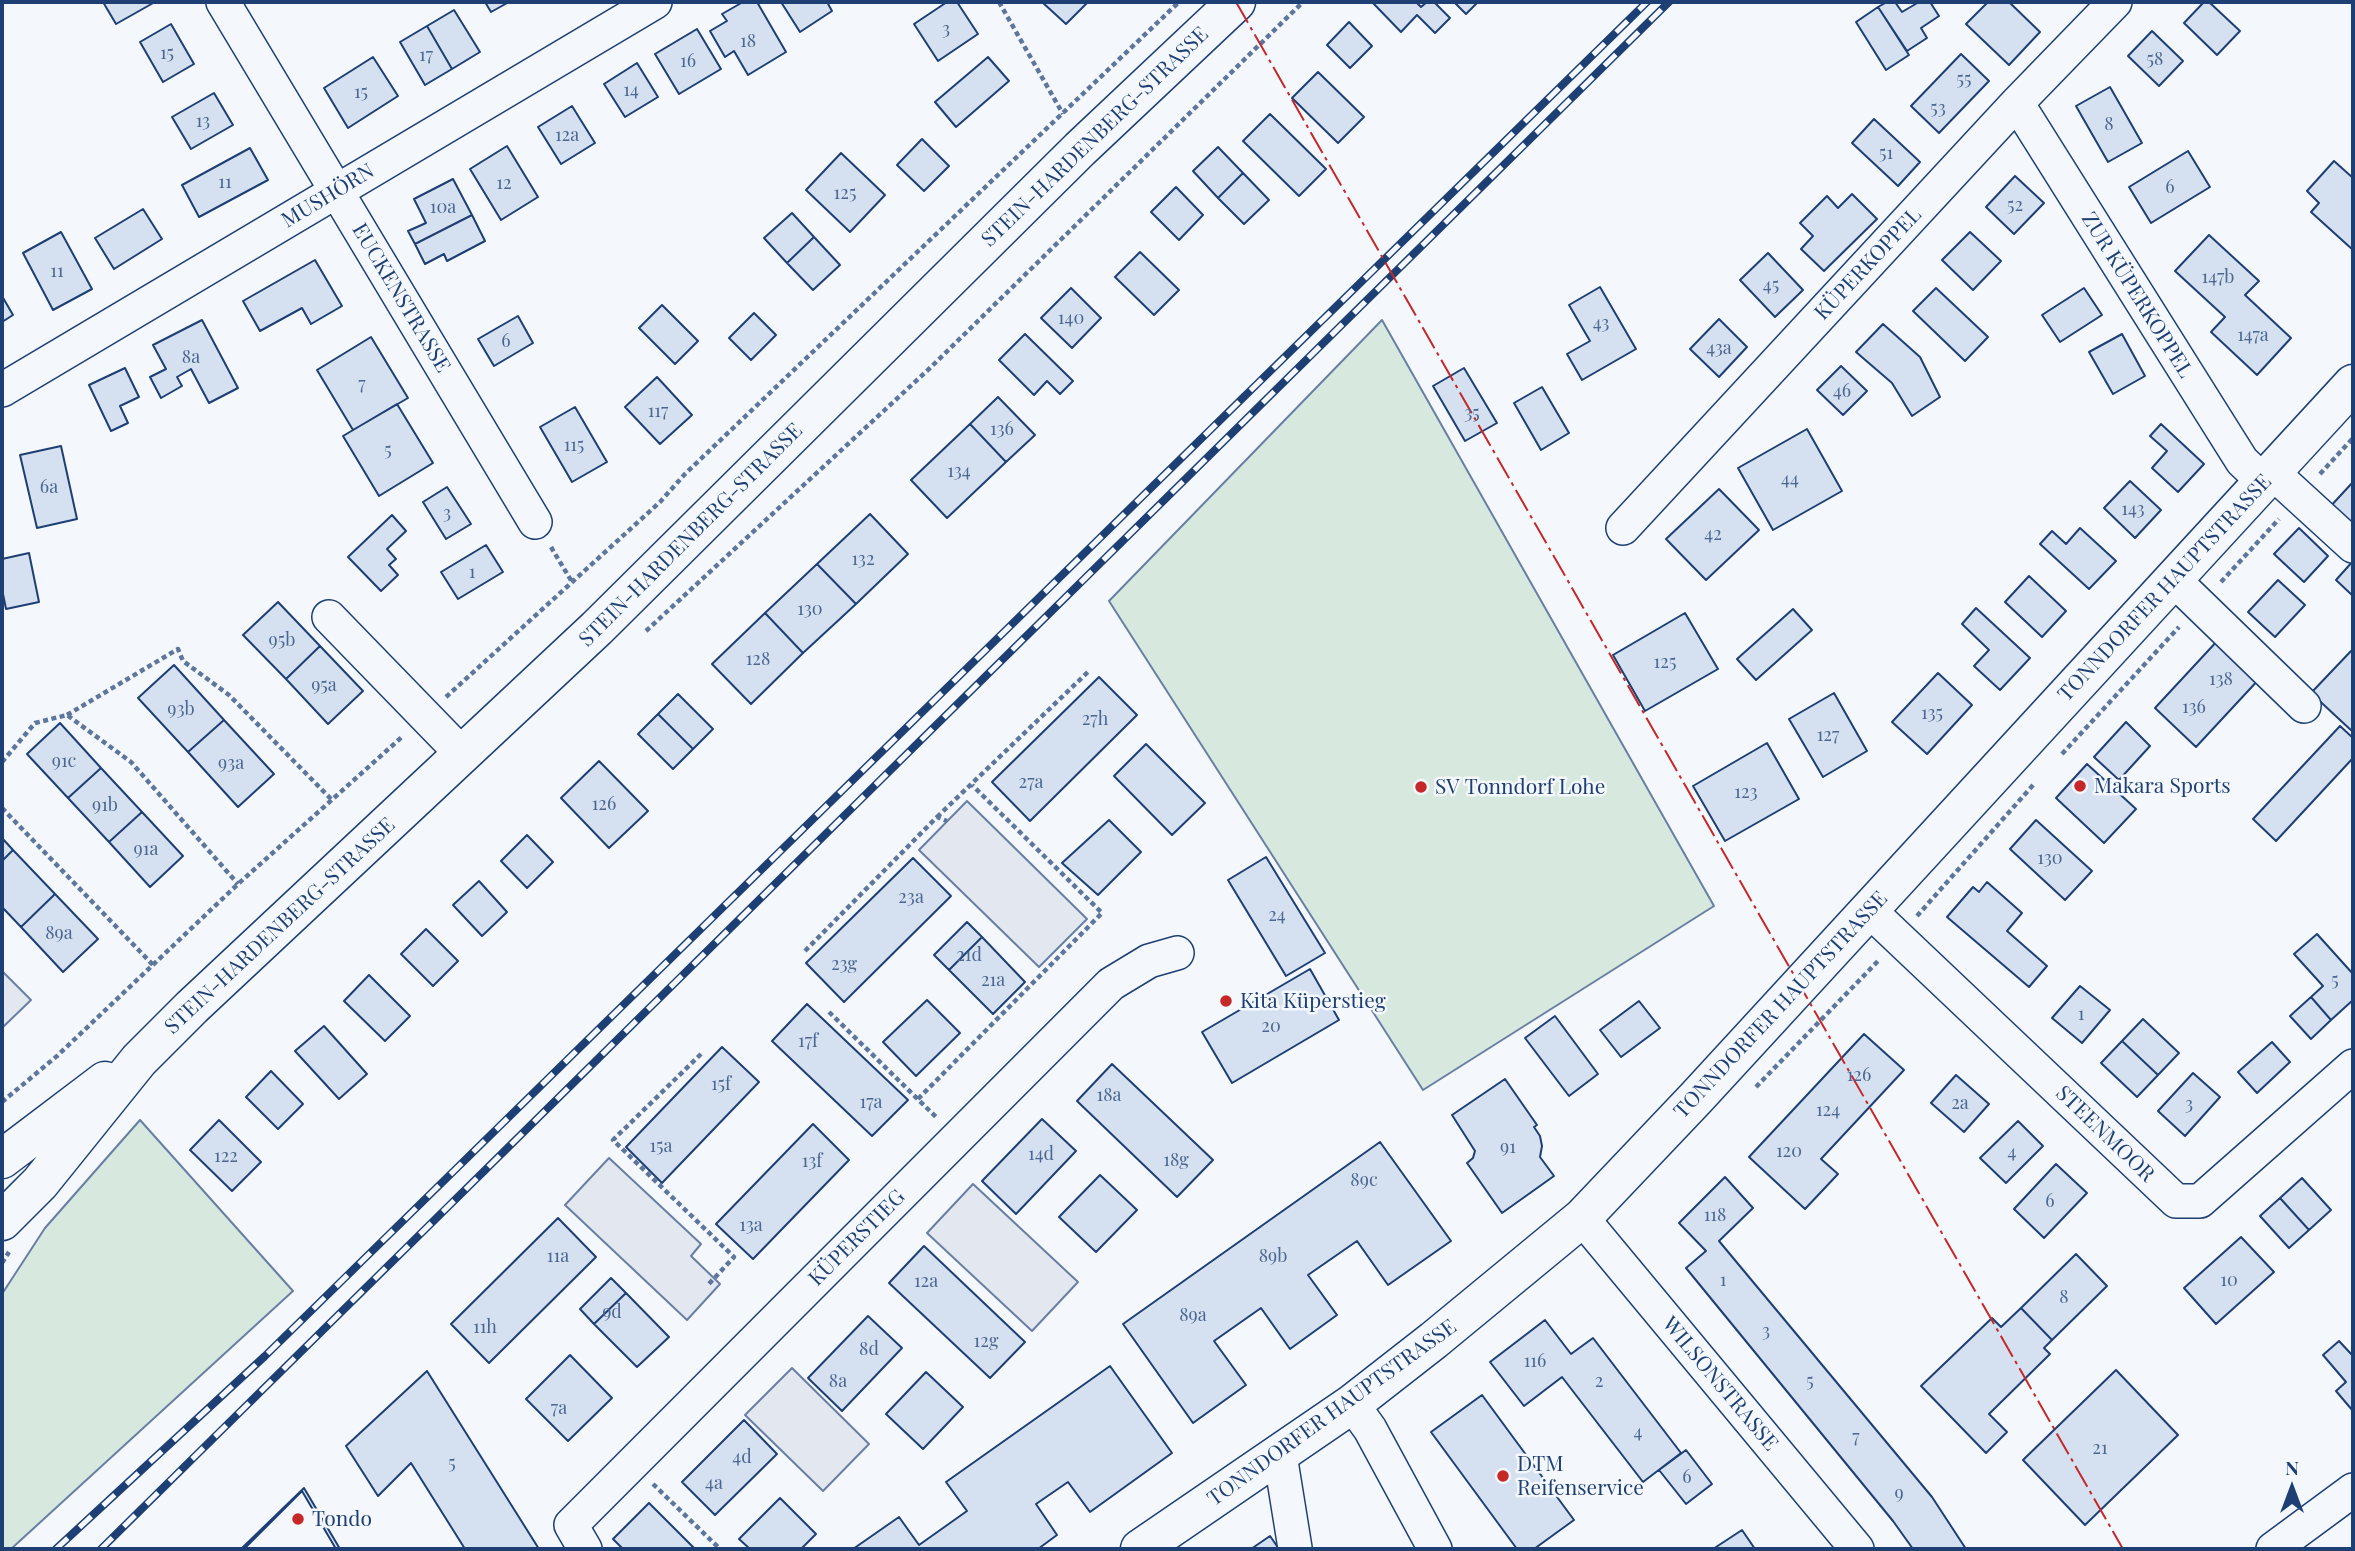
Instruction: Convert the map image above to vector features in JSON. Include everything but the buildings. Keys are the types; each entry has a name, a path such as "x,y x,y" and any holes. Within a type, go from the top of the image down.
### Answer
{"main road":[{"name":"STEIN-HARDENBERG-STRASSE","path":"7,1234 40,1183 139,1060 597,628 1080,149 1236,2"},
{"name":"TONNDORFER HAUPTSTRASSE","path":"1140,1549 1352,1404 1444,1333 1582,1218 1696,1098 2353,384"},
{"name":"STEIN-HARDENBERG-STRASSE","path":"2,1158 94,1088 139,1060"}],"street":[{"name":"EUCKENSTRASSE","path":"223,2 536,522"},
{"name":"MUSHÖRN","path":"2,390 655,2"},
{"name":"KÜPERKOPPEL","path":"1623,528 2017,103 2115,2"},
{"name":"ZUR KÜPERKOPPEL","path":"2017,103 2242,461 2268,477 2353,547"},
{"path":"2174,579 2304,706"},
{"path":"329,617 462,754"},
{"name":"STEENMOOR","path":"1869,910 2176,1201 2200,1201 2353,1066"},
{"name":"KÜPERSTIEG","path":"585,1549 571,1525 632,1463 1111,984 1149,961 1177,953"},
{"name":"WILSONSTRASSE","path":"1582,1218 1857,1549"},
{"path":"1352,1404 1370,1429 1436,1549"},
{"path":"1280,1455 1295,1548"},
{"path":"2273,1549 2353,1490"}],"path":[{"path":"999,2 1063,114"},
{"path":"2,1102 57,1056 238,884 660,502 685,474 1179,2"},
{"path":"637,639 930,368 1303,2"},
{"path":"536,522 572,582"},
{"path":"2,762 35,723 67,715 178,649 183,661 229,695 332,800"},
{"path":"805,951 937,817 1090,670"},
{"path":"67,715 131,762 238,884"},
{"path":"918,1099 1102,913 972,785"},
{"path":"2,808 153,965"},
{"path":"937,817 947,821"},
{"path":"830,1012 957,1138"},
{"path":"701,1054 613,1140 734,1257 707,1286"},
{"path":"2,1263 7,1234"},
{"path":"632,1463 720,1549"}],"shaded area":[{"name":"SV Tonndorf Lohe","path":"1382,320 1714,906 1423,1090 1109,601"},
{"path":"967,801 1087,919 1039,967 919,850"},
{"path":"2,971 31,1000 2,1028"},
{"path":"140,1120 293,1291 11,1549 2,1549 2,1294 45,1228"},
{"path":"609,1158 701,1244 691,1256 720,1284 687,1320 565,1205"},
{"path":"973,1184 1078,1282 1032,1331 927,1233"},
{"path":"792,1368 869,1444 823,1491 745,1415"}],"railway":[{"path":"56,1549 265,1356 1647,2"},
{"path":"101,1549 1669,2"}],"power":[{"path":"1236,2 2123,1549"}],"place":[{"name":"Makara Sports","path":"2080,786"},
{"name":"SV Tonndorf Lohe","path":"1421,787"},
{"name":"Kita Küperstieg","path":"1226,1001"},
{"name":"DTM Reifenservice","path":"1503,1476"},
{"name":"Tondo","path":"298,1519"}]}
